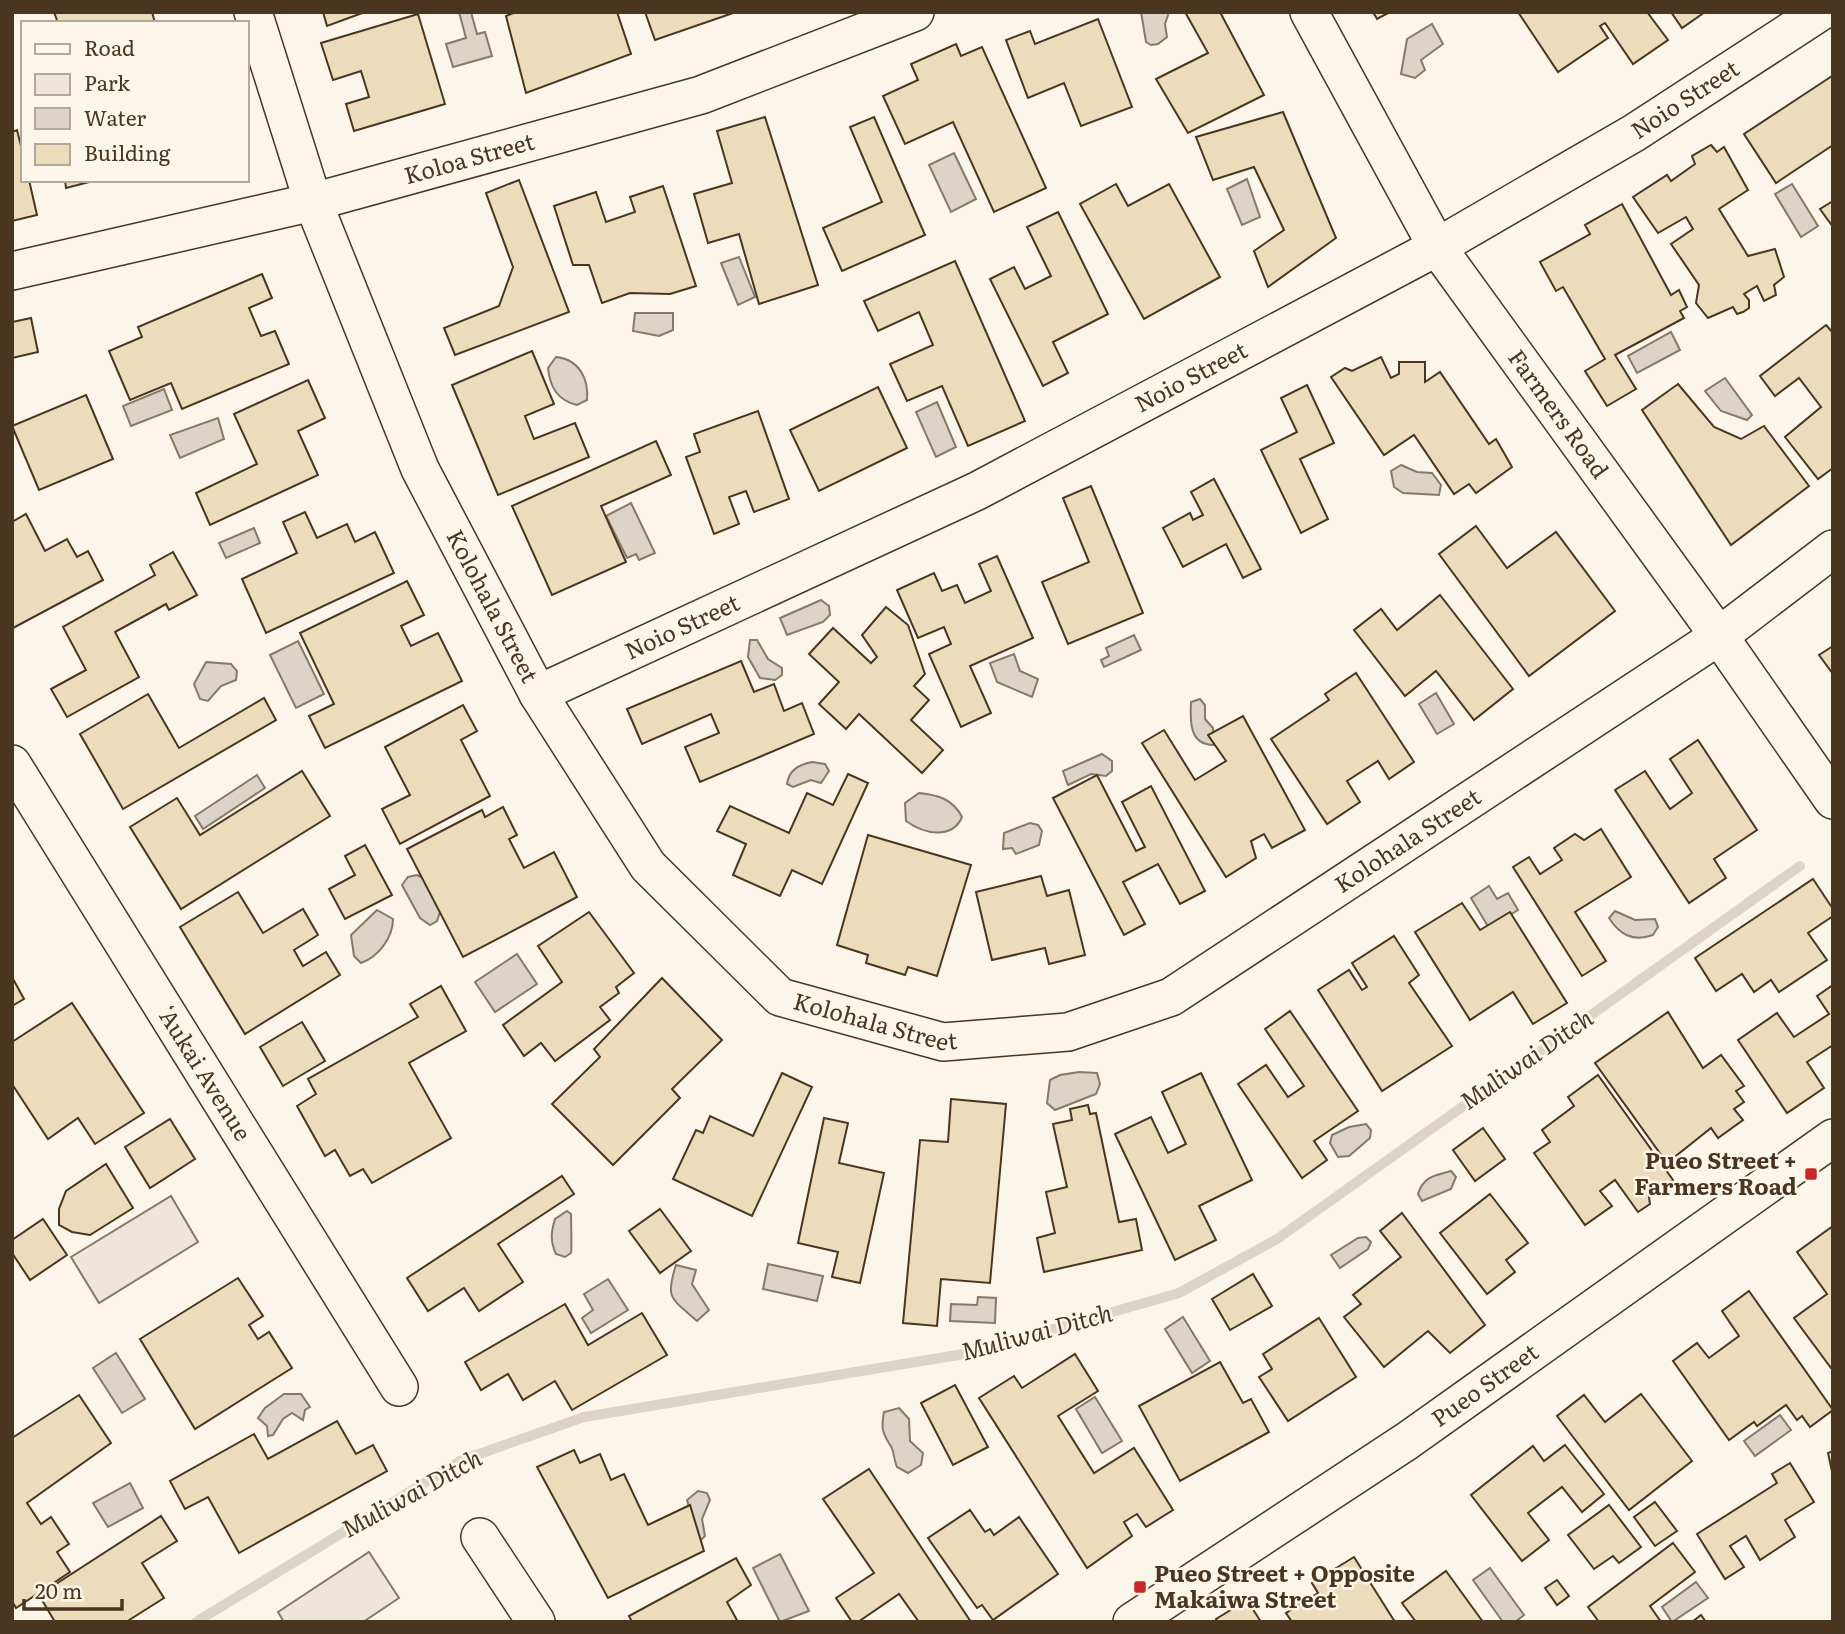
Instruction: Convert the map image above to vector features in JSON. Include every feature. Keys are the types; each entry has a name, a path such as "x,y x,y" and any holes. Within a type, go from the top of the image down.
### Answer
{"street":[{"name":"Kolohala Street","path":"253,12 313,202 420,469 538,694 648,866 780,997 943,1042 1068,1032 1171,997 1719,636 1833,549"},
{"name":"Koloa Street","path":"12,271 313,202 701,95 915,12"},
{"name":"Farmers Road","path":"1309,12 1437,247 1719,636 1833,800"},
{"name":"Noio Street","path":"538,694 977,491 1437,247 1634,133 1820,12"},
{"name":"ʻAukai Avenue","path":"12,764 398,1387"},
{"name":"Pueo Street","path":"1132,1622 1407,1441 1833,1138"},
{"path":"480,1537 536,1622"}],"green space":[{"path":"171,1196 198,1242 99,1303 71,1257"},
{"path":"369,1552 399,1598 363,1622 284,1622 278,1612"}],"water":[{"path":"459,12 471,12 477,34 485,32 492,56 453,67 446,44 466,38"},
{"path":"1141,12 1169,12 1165,24 1167,37 1158,44 1151,45 1146,42"},
{"path":"1432,24 1443,44 1421,60 1425,70 1415,78 1401,74 1407,39"},
{"path":"954,153 976,199 951,212 929,165"},
{"path":"1247,179 1260,217 1242,225 1227,189"},
{"path":"1792,184 1818,226 1801,237 1775,194"},
{"path":"739,257 755,297 738,305 721,263"},
{"path":"635,313 673,313 673,330 659,336 633,331"},
{"path":"1671,332 1680,350 1637,373 1628,356"},
{"path":"556,357 571,362 581,371 587,400 577,405 564,400 556,392 548,368"},
{"path":"1725,378 1752,415 1747,420 1721,411 1705,391"},
{"path":"164,389 172,410 131,426 123,406"},
{"path":"937,402 956,447 936,457 916,412"},
{"path":"218,418 224,439 180,458 170,435"},
{"path":"1401,465 1417,472 1432,473 1441,485 1439,495 1403,493 1394,487 1391,471"},
{"path":"631,503 655,553 639,560 636,554 627,558 606,516"},
{"path":"254,528 260,543 226,558 219,543"},
{"path":"821,600 829,606 830,615 823,622 787,635 780,618"},
{"path":"1134,635 1141,650 1104,667 1101,660 1109,656 1106,648"},
{"path":"750,640 757,640 768,659 782,668 782,675 775,680 760,678 748,657"},
{"path":"298,641 324,694 296,708 270,655"},
{"path":"1014,654 1020,671 1038,679 1032,697 997,682 990,663"},
{"path":"206,662 231,664 237,671 236,680 221,686 208,701 200,699 194,684"},
{"path":"1436,693 1454,724 1437,734 1419,704"},
{"path":"1200,699 1205,705 1205,719 1213,728 1214,745 1200,741 1193,731 1191,702"},
{"path":"1102,754 1112,761 1112,771 1106,776 1091,774 1068,785 1063,771"},
{"path":"812,762 825,764 829,771 821,783 811,780 793,787 787,784 795,769"},
{"path":"257,775 265,788 203,829 195,816"},
{"path":"919,793 949,802 962,817 952,829 945,832 929,832 913,826 906,821 905,803"},
{"path":"1030,823 1038,825 1042,831 1039,845 1016,854 1012,848 1003,849 1004,833"},
{"path":"417,875 423,878 441,909 437,921 430,925 420,918 402,885 408,877"},
{"path":"1489,886 1497,899 1508,893 1518,910 1489,928 1471,898"},
{"path":"377,910 393,919 390,933 379,951 361,963 354,956 351,935"},
{"path":"1615,911 1635,920 1655,919 1658,927 1653,935 1639,938 1628,936 1609,918"},
{"path":"517,954 537,984 495,1012 475,982"},
{"path":"1097,1073 1100,1084 1096,1094 1055,1110 1047,1103 1050,1080 1060,1075"},
{"path":"1366,1124 1371,1130 1370,1138 1349,1156 1338,1157 1330,1143 1332,1135 1349,1127"},
{"path":"1451,1171 1456,1177 1451,1189 1422,1201 1418,1194 1426,1180"},
{"path":"567,1211 571,1214 571,1253 565,1257 556,1254 552,1236 555,1219"},
{"path":"1366,1237 1371,1242 1368,1249 1340,1268 1331,1255 1358,1238"},
{"path":"768,1264 823,1276 817,1301 763,1289"},
{"path":"676,1265 696,1270 692,1284 709,1310 697,1321 676,1302 671,1292"},
{"path":"608,1279 628,1310 591,1333 582,1318 593,1310 584,1294"},
{"path":"978,1297 996,1298 995,1323 950,1321 951,1304 977,1305"},
{"path":"1183,1317 1210,1361 1192,1373 1165,1329"},
{"path":"116,1353 145,1399 122,1413 93,1368"},
{"path":"284,1394 301,1394 310,1407 305,1410 303,1420 292,1413 283,1419 273,1435 268,1436 267,1426 258,1418 265,1408"},
{"path":"1095,1397 1122,1441 1102,1453 1076,1409"},
{"path":"899,1408 909,1419 910,1441 923,1453 921,1465 908,1473 897,1467 883,1430 884,1412"},
{"path":"1780,1415 1791,1430 1755,1456 1744,1441"},
{"path":"130,1483 143,1508 108,1527 93,1503"},
{"path":"698,1491 707,1493 710,1500 702,1519 705,1536 699,1542 687,1500"},
{"path":"780,1554 809,1611 780,1622 753,1568"},
{"path":"1490,1568 1524,1615 1515,1622 1503,1622 1473,1580"},
{"path":"1696,1582 1708,1598 1672,1622 1662,1607"}],"building":[{"path":"54,12 152,12 154,21 57,21"},
{"path":"323,12 365,12 327,26"},
{"path":"516,12 617,12 631,54 526,93 506,16"},
{"path":"645,12 736,12 655,40"},
{"path":"1185,12 1220,12 1264,95 1188,133 1156,79 1208,53"},
{"path":"1373,12 1390,12 1377,19"},
{"path":"1518,12 1647,12 1668,40 1633,64 1605,23 1600,26 1608,38 1558,72"},
{"path":"1671,12 1705,12 1682,28"},
{"path":"418,14 445,104 354,131 346,104 369,97 361,71 333,80 321,43"},
{"path":"1098,19 1132,107 1081,126 1064,83 1028,98 1006,40 1030,31 1035,44"},
{"path":"956,44 961,56 982,47 1046,188 994,212 953,122 905,144 883,96 918,80 911,64"},
{"path":"1832,76 1833,145 1776,183 1744,134"},
{"path":"1283,112 1336,238 1268,287 1254,251 1284,230 1254,167 1213,180 1196,137"},
{"path":"765,117 818,285 759,304 739,234 708,243 694,194 732,183 717,131"},
{"path":"874,117 925,235 842,271 823,228 882,202 850,127"},
{"path":"17,130 21,146 21,182 29,182 37,215 12,221 12,132"},
{"path":"1711,145 1717,152 1724,147 1748,190 1719,209 1748,256 1775,249 1784,277 1774,285 1776,295 1764,301 1757,286 1744,294 1749,300 1749,308 1743,312 1737,314 1733,307 1708,318 1696,303 1699,285 1671,244 1693,229 1686,217 1658,233 1633,197 1667,175 1671,181 1695,164 1692,156"},
{"path":"519,180 569,312 455,355 444,328 499,306 513,267 486,193"},
{"path":"65,182 89,182 66,188"},
{"path":"1116,184 1128,206 1169,184 1220,277 1144,319 1080,204"},
{"path":"663,186 696,286 670,294 630,293 602,303 589,265 573,265 554,206 596,192 606,222 635,212 630,197"},
{"path":"1833,201 1833,227 1820,209"},
{"path":"1622,204 1671,295 1679,290 1687,307 1680,311 1684,318 1615,355 1636,389 1607,406 1585,371 1605,359 1563,287 1556,291 1540,262 1590,234 1585,225"},
{"path":"1058,212 1108,314 1053,342 1068,373 1043,386 990,279 1014,267 1025,289 1051,276 1027,227"},
{"path":"955,261 1025,421 968,446 942,386 907,401 890,364 933,345 919,312 878,331 864,301"},
{"path":"262,274 272,298 249,308 261,336 275,331 289,364 182,409 171,383 130,400 109,351 142,337 138,327"},
{"path":"31,318 38,352 12,358 12,322"},
{"path":"1826,325 1833,333 1833,468 1818,479 1785,437 1821,407 1799,378 1775,396 1760,376"},
{"path":"532,351 554,404 525,416 534,439 575,423 589,457 498,495 452,385"},
{"path":"1381,357 1391,378 1399,374 1399,362 1425,362 1425,382 1440,372 1489,444 1496,439 1512,467 1476,493 1469,484 1454,494 1414,435 1384,455 1331,377 1345,368 1352,371"},
{"path":"308,380 325,418 298,431 318,475 210,525 196,493 257,464 234,414"},
{"path":"1678,384 1714,427 1741,439 1764,426 1809,486 1731,545 1642,410"},
{"path":"1307,385 1334,443 1300,459 1328,519 1301,533 1261,450 1297,432 1281,398"},
{"path":"878,387 907,448 819,491 790,430"},
{"path":"86,395 113,459 39,490 12,426"},
{"path":"758,411 789,499 754,512 746,491 729,497 739,524 714,534 686,457 700,452 694,434"},
{"path":"656,441 671,475 601,506 626,562 552,595 512,506"},
{"path":"1214,479 1261,569 1243,578 1226,544 1183,567 1163,528 1190,513 1193,520 1203,515 1191,492"},
{"path":"1091,486 1143,613 1068,644 1042,582 1089,562 1063,498"},
{"path":"305,512 317,538 347,524 355,542 375,532 394,573 266,633 242,579 297,553 283,522"},
{"path":"26,514 45,551 67,539 77,557 88,551 103,580 13,628 12,522"},
{"path":"1476,526 1507,568 1556,532 1615,611 1529,676 1439,554"},
{"path":"173,552 197,595 169,610 166,604 115,632 139,677 67,717 51,689 86,670 63,627 155,575 150,565"},
{"path":"997,556 1033,638 970,666 991,713 961,727 929,654 951,644 944,627 918,638 897,590 934,573 942,591 957,585 965,603 991,591 979,564"},
{"path":"407,581 424,615 401,626 411,646 438,633 462,681 325,748 309,716 334,704 300,633"},
{"path":"1440,595 1513,689 1474,720 1436,671 1405,696 1354,630 1381,609 1397,630"},
{"path":"886,607 908,625 925,674 914,686 929,700 911,720 943,750 922,773 859,714 846,729 819,704 839,682 809,654 833,628 871,663 877,657 862,635"},
{"path":"1833,646 1833,674 1819,655"},
{"path":"741,661 754,692 774,684 784,711 802,703 814,734 700,782 685,747 719,733 711,714 642,744 627,709"},
{"path":"1356,673 1414,762 1389,779 1378,761 1347,781 1360,802 1327,824 1271,739 1329,700 1325,694"},
{"path":"148,694 179,748 264,698 276,720 123,809 80,734"},
{"path":"463,705 477,731 461,740 490,796 400,844 382,809 410,795 385,747"},
{"path":"1243,716 1305,830 1272,848 1264,834 1251,841 1256,858 1226,877 1142,743 1164,730 1195,780 1226,761 1208,735"},
{"path":"1698,740 1757,830 1714,859 1726,878 1689,903 1615,790 1645,771 1670,809 1692,793 1670,759"},
{"path":"302,771 330,816 181,909 130,827 177,798 200,835"},
{"path":"848,774 868,783 822,884 792,870 780,896 733,875 746,844 717,831 730,806 789,833 807,793 833,805"},
{"path":"1097,775 1136,851 1145,847 1122,802 1151,786 1205,891 1180,904 1158,864 1123,882 1145,924 1124,935 1053,798"},
{"path":"503,807 517,835 509,839 524,868 554,852 577,897 463,957 407,849 482,810 485,817"},
{"path":"1601,829 1631,877 1575,912 1606,961 1582,976 1513,867 1529,857 1540,874 1562,860 1554,848 1575,834 1584,840"},
{"path":"868,835 971,865 937,976 908,967 905,975 866,963 868,955 837,945"},
{"path":"365,845 392,895 345,919 329,889 355,875 345,856"},
{"path":"1041,876 1047,896 1069,890 1085,955 1049,964 1045,948 992,960 976,892"},
{"path":"1813,879 1833,909 1833,916 1808,933 1827,960 1779,992 1771,980 1754,992 1742,974 1716,991 1695,958"},
{"path":"238,892 263,933 303,909 318,935 294,950 303,966 326,952 340,975 245,1034 180,927"},
{"path":"1462,903 1480,930 1510,912 1567,1003 1533,1024 1513,992 1470,1020 1415,932"},
{"path":"589,912 634,973 616,987 619,993 600,1007 610,1020 555,1061 541,1043 524,1056 503,1025 562,982 538,946"},
{"path":"1394,936 1419,975 1409,983 1452,1046 1382,1091 1318,990 1349,970 1362,990 1367,987 1352,963"},
{"path":"12,977 24,999 12,1006"},
{"path":"662,978 722,1040 672,1089 680,1098 613,1165 552,1104 600,1057 594,1049"},
{"path":"1833,985 1833,1045 1807,1062 1824,1088 1787,1113 1738,1040 1777,1013 1794,1037 1829,1014 1817,996"},
{"path":"441,986 466,1031 409,1063 451,1138 372,1183 363,1169 350,1176 335,1150 325,1156 297,1106 316,1094 308,1079 418,1017 410,1004"},
{"path":"72,1003 144,1113 95,1144 78,1118 48,1139 12,1084 12,1042"},
{"path":"1290,1011 1358,1111 1314,1141 1327,1160 1302,1178 1238,1084 1266,1065 1288,1097 1304,1086 1265,1029"},
{"path":"1668,1012 1703,1068 1721,1055 1744,1086 1736,1091 1744,1102 1734,1109 1743,1120 1718,1138 1711,1128 1667,1163 1595,1063"},
{"path":"302,1022 325,1061 283,1086 260,1047"},
{"path":"782,1073 812,1087 752,1216 673,1179 696,1130 703,1133 710,1116 753,1136"},
{"path":"1201,1073 1252,1180 1199,1206 1216,1240 1175,1260 1115,1134 1151,1117 1168,1153 1186,1144 1162,1092"},
{"path":"1598,1075 1673,1180 1649,1197 1650,1204 1638,1212 1615,1180 1600,1191 1612,1206 1585,1225 1534,1153 1550,1142 1542,1130 1574,1106 1568,1097"},
{"path":"951,1099 1006,1104 990,1283 941,1279 937,1326 903,1323 920,1140 948,1142"},
{"path":"1088,1105 1090,1114 1096,1113 1119,1222 1136,1219 1142,1250 1044,1272 1037,1238 1055,1233 1046,1192 1067,1187 1053,1124 1072,1120 1070,1109"},
{"path":"824,1118 848,1123 839,1163 884,1173 860,1283 832,1277 838,1252 798,1243"},
{"path":"170,1119 195,1159 150,1188 125,1147"},
{"path":"1483,1128 1505,1159 1475,1181 1453,1150"},
{"path":"106,1164 133,1208 90,1235 72,1232 59,1225 59,1209 66,1191"},
{"path":"562,1176 574,1194 498,1244 523,1282 479,1311 464,1288 428,1311 407,1278"},
{"path":"1490,1194 1528,1243 1506,1260 1515,1272 1487,1294 1440,1233"},
{"path":"660,1209 691,1251 660,1273 629,1231"},
{"path":"1402,1213 1485,1325 1450,1353 1428,1331 1384,1367 1344,1317 1361,1304 1353,1295 1401,1257 1380,1231"},
{"path":"43,1219 67,1255 30,1280 12,1253 12,1240"},
{"path":"1833,1226 1831,1368 1794,1318 1827,1294 1797,1252"},
{"path":"1253,1274 1272,1306 1230,1330 1212,1299"},
{"path":"238,1278 263,1316 249,1325 258,1339 269,1332 292,1368 195,1429 140,1339"},
{"path":"1749,1291 1833,1410 1810,1427 1802,1416 1797,1420 1786,1405 1757,1426 1754,1422 1729,1440 1673,1361 1697,1343 1709,1358 1739,1336 1722,1311"},
{"path":"565,1304 588,1345 642,1313 667,1355 572,1410 555,1381 523,1400 508,1374 481,1390 465,1362"},
{"path":"1319,1318 1356,1377 1288,1421 1259,1377 1272,1369 1263,1354"},
{"path":"1075,1354 1098,1391 1058,1416 1094,1473 1134,1448 1173,1510 1146,1527 1137,1514 1124,1522 1132,1536 1087,1568 979,1398 1014,1376 1022,1388"},
{"path":"1220,1362 1243,1403 1251,1399 1269,1432 1180,1481 1139,1406"},
{"path":"955,1385 988,1447 953,1465 921,1403"},
{"path":"1641,1394 1692,1461 1629,1510 1557,1416 1584,1395 1605,1422"},
{"path":"79,1395 111,1443 27,1503 41,1524 51,1517 69,1544 57,1552 70,1572 16,1608 12,1601 12,1438"},
{"path":"337,1421 356,1454 373,1445 387,1471 239,1553 208,1497 185,1509 170,1481 254,1434 268,1459"},
{"path":"1565,1445 1604,1494 1582,1512 1562,1487 1528,1513 1549,1540 1522,1561 1471,1495 1533,1446 1544,1461"},
{"path":"574,1450 580,1463 600,1454 611,1480 624,1474 648,1525 690,1505 704,1551 608,1598 537,1467"},
{"path":"1833,1451 1833,1476 1828,1453"},
{"path":"1790,1463 1814,1502 1785,1520 1795,1537 1760,1560 1746,1536 1730,1546 1744,1567 1725,1579 1697,1534 1777,1483 1772,1474"},
{"path":"869,1469 971,1622 919,1622 899,1594 858,1622 852,1622 836,1598 874,1573 823,1499"},
{"path":"1655,1502 1677,1531 1655,1546 1634,1517"},
{"path":"1609,1505 1641,1547 1619,1563 1613,1556 1594,1569 1568,1535"},
{"path":"970,1510 985,1532 990,1529 994,1535 1019,1517 1058,1574 993,1620 982,1605 977,1608 928,1538"},
{"path":"161,1516 177,1541 142,1563 164,1598 126,1622 55,1622 39,1595"},
{"path":"1673,1543 1695,1572 1650,1606 1661,1622 1599,1622 1588,1607"},
{"path":"1354,1557 1395,1622 1292,1622 1286,1613 1318,1593 1312,1583"},
{"path":"736,1558 751,1585 727,1602 738,1622 632,1622 629,1616"},
{"path":"1446,1571 1483,1622 1416,1622 1402,1603"},
{"path":"1557,1580 1569,1596 1557,1605 1545,1588"},
{"path":"1247,1600 1261,1622 1218,1622 1216,1619"},
{"path":"1701,1615 1706,1622 1692,1622"}],"waterway":[{"name":"Muliwai Ditch","path":"196,1622 462,1460 584,1417 970,1353 1179,1293 1277,1239 1800,866"}],"place":[{"name":"Pueo Street + Farmers Road","path":"1811,1174"},
{"name":"Pueo Street + Opposite Makaiwa Street","path":"1140,1587"}]}
